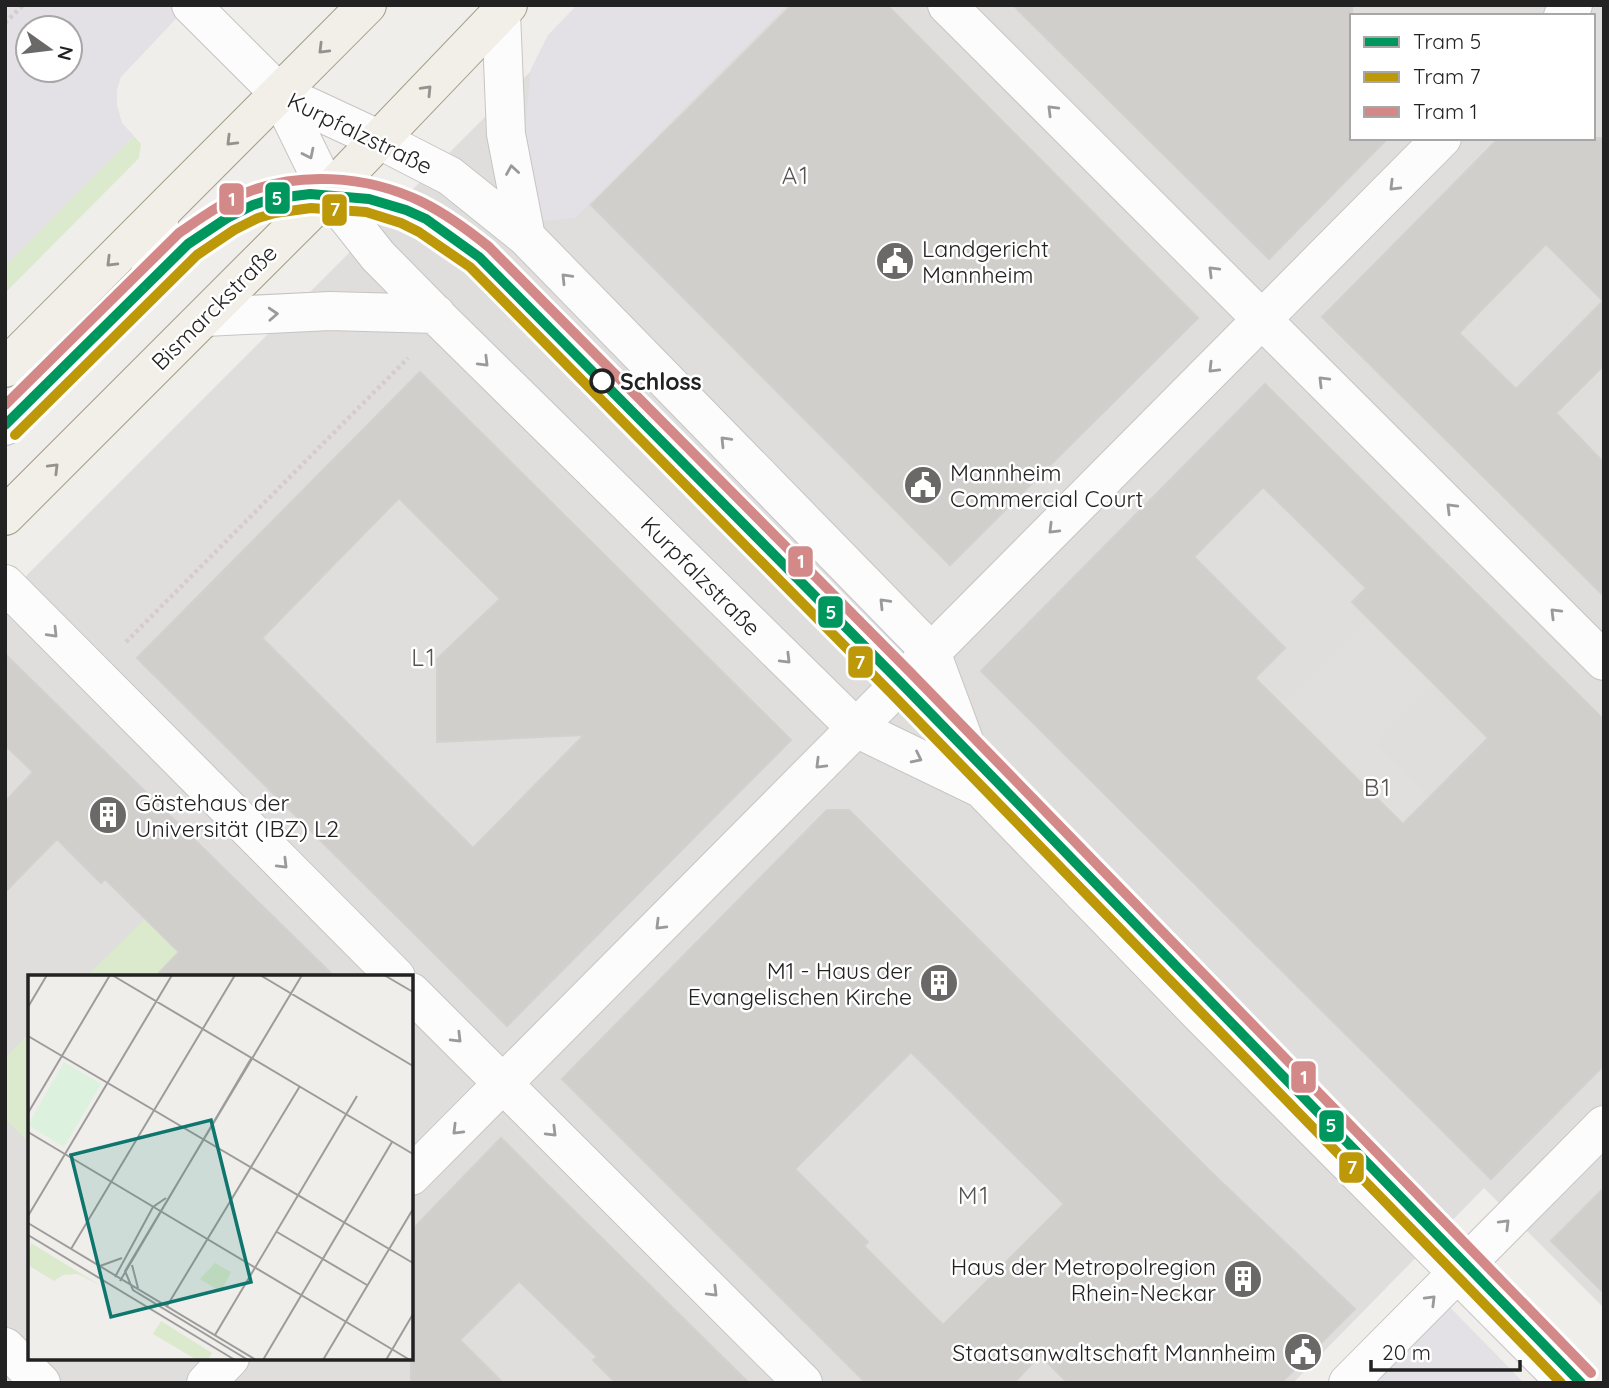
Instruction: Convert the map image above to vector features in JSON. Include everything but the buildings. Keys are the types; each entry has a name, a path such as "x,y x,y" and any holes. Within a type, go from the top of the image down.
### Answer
{"main road":[{"path":"5,368 367,5"},
{"name":"Bismarckstraße","path":"5,516 328,193 504,9"}],"street":[{"path":"191,5 279,93"},
{"path":"947,5 1604,661"},
{"path":"504,9 506,134 526,237"},
{"name":"Kurpfalzstraße","path":"279,93 380,139 450,176 526,237 932,652 982,789"},
{"name":"Kurpfalzstraße","path":"279,93 328,193 378,256 439,318 856,728 982,789 1202,1016 1567,1383"},
{"path":"413,1174 1440,140"},
{"path":"5,426 149,281 160,214"},
{"path":"205,317 330,311 439,318"},
{"path":"5,584 394,975"},
{"path":"413,994 803,1383"},
{"path":"1348,1383 1604,1125"},
{"path":"5,1346 41,1383"},
{"path":"206,1383 228,1360"}],"path":[{"path":"5,23 23,5"},
{"path":"93,675 439,318"}],"shaded area":[{"path":"5,5 189,5 121,77 117,90 117,105 122,123 134,136 5,266"},
{"path":"577,5 787,5 575,218 541,221 526,149 531,69 548,35"},
{"path":"597,5 1604,5 1604,1308 1484,1188 1293,1383 5,1383 5,597"},
{"path":"1368,619 1433,684 1376,742 1429,797 1484,905 1282,704"},
{"path":"1440,1297 1524,1383 1357,1383"}],"green space":[{"path":"134,136 141,144 139,158 5,293 5,266"},
{"path":"145,919 179,952 156,975 88,975"},
{"path":"28,1035 28,1141 5,1119 5,1058"}],"tram line":[{"name":"1","path":"5,405 179,233 238,196 283,182 331,179 378,186 401,193 440,212 489,247 911,673 1591,1373"},
{"name":"5","path":"5,425 188,244 227,218 253,205 271,199 310,194 369,199 426,219 479,257 901,683 1581,1383"},
{"name":"7","path":"15,435 197,255 234,230 275,213 311,208 366,212 419,232 470,267 891,693 1561,1383"}],"place":[{"name":"Landgericht Mannheim","path":"895,261"},
{"name":"Schloss","path":"602,381"},
{"name":"Mannheim Commercial Court","path":"923,485"},
{"name":"Gästehaus der Universität (IBZ) L2","path":"108,815"},
{"name":"M1 - Haus der Evangelischen Kirche","path":"939,983"},
{"name":"Haus der Metropolregion Rhein-Neckar","path":"1243,1279"},
{"name":"Staatsanwaltschaft Mannheim","path":"1303,1352"}],"district":[{"name":"A1","path":"796,175"},
{"name":"L1","path":"424,657"},
{"name":"B1","path":"1378,787"},
{"name":"M1","path":"974,1195"}]}
